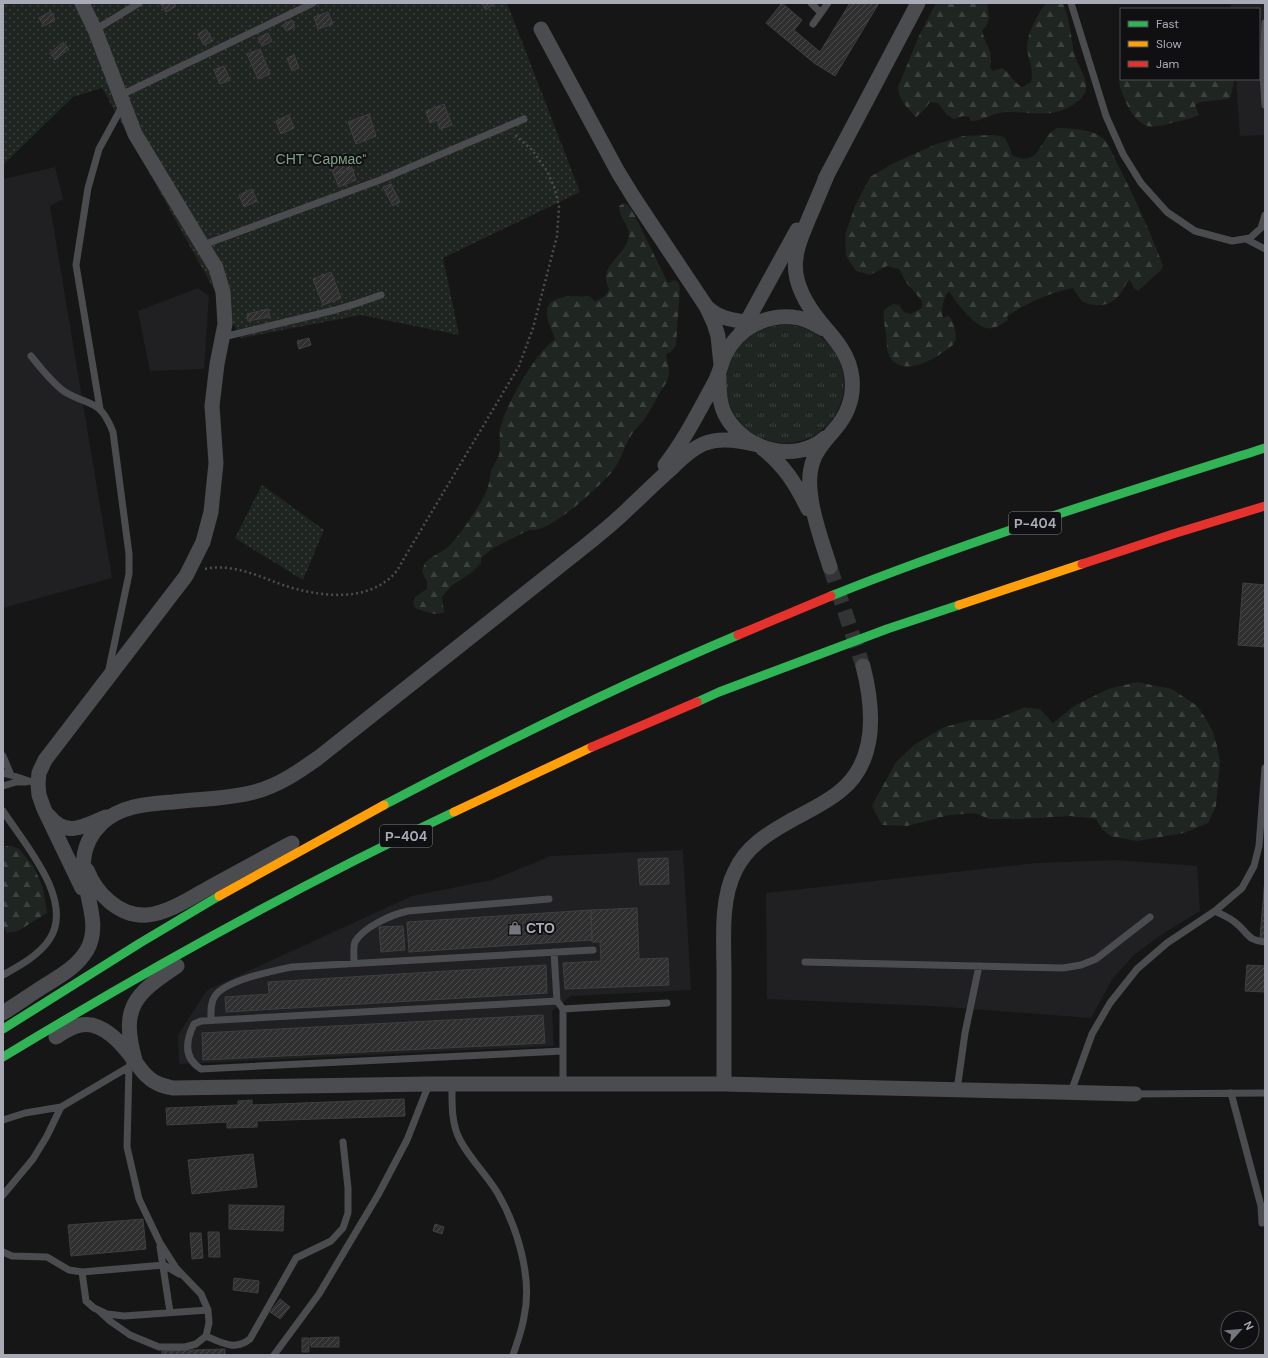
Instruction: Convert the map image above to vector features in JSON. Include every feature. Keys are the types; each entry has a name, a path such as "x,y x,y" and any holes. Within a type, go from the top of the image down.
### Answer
{"highway":[{"name":"Р-404","path":"3,1029 220,895 408,792 575,708 807,605 864,582 1020,528 1265,448"},
{"name":"Р-404","path":"3,1057 99,999 227,926 424,826 596,745 719,692 826,651 1173,534 1265,506"}],"street":[{"path":"82,3 95,30 135,134 216,268 223,292 225,324 217,364 212,406 216,462 211,512 203,542 186,576 46,760 39,773 39,795 44,809 88,901"},
{"path":"644,493 673,455 688,432 720,369 724,356 743,328 829,171 918,3"},
{"path":"541,29 618,172 706,306 718,336 720,369 718,393 727,418 742,436 769,453 789,474 819,532"},
{"path":"829,171 799,242 795,259 798,281 802,295 843,351 848,362 852,378 850,402 844,416 812,461 809,486 819,532 830,567"},
{"path":"706,306 713,312 743,328 762,321 788,317 811,322 835,339"},
{"path":"44,809 62,828 70,829 86,825 120,811 140,806 238,796 261,790 286,779 318,758 585,546 613,523 684,457 703,444 718,440 726,440 757,445 775,451 797,450 819,442 836,428"},
{"path":"724,1084 724,949 725,912 728,889 734,871 744,855 756,842 772,831 825,802 840,791 853,778 860,767 867,752 871,716 870,702 863,666"},
{"path":"85,854 87,871 94,884 105,898 117,907 132,913 145,915 156,913 186,900 347,815 408,792"},
{"path":"3,1013 70,969 82,958 90,942 92,931 92,918 84,882 83,867 85,854 93,834 102,824 120,811"},
{"path":"132,1064 129,1019 131,1009 137,998 145,989 163,975 187,960 266,916 372,864 424,826"},
{"path":"3,1069 59,1035 80,1025 89,1024 97,1026 110,1033 132,1064 148,1078 163,1086 173,1088 429,1084 724,1084 1135,1094"}],"lane":[{"path":"95,30 139,3"},
{"path":"100,409 76,265 88,188 99,149 121,100 313,3"},
{"path":"811,3 821,13"},
{"path":"813,24 828,3"},
{"path":"1071,3 1106,116 1123,154 1141,183 1167,212 1195,230 1232,241 1250,238 1261,228 1265,215"},
{"path":"1265,23 1263,72 1265,105"},
{"path":"203,245 380,180 524,119"},
{"path":"1246,239 1265,249"},
{"path":"223,337 335,310 380,295"},
{"path":"31,356 65,392 90,402 100,409 107,418 113,432 129,554 129,574 108,678"},
{"path":"3,756 11,775"},
{"path":"1071,1093 1092,1034 1110,1002 1137,969 1167,943 1215,911 1242,888 1254,866 1259,846 1265,768"},
{"path":"3,773 38,784"},
{"path":"3,786 16,782 38,784"},
{"path":"3,810 24,840 48,882 54,897 56,914 55,927 47,943 28,960 3,976"},
{"path":"354,963 354,943 362,933 395,914 408,911 549,899"},
{"path":"1215,911 1237,923 1255,941 1265,942"},
{"path":"805,962 1063,968 1081,966 1096,959 1150,917"},
{"path":"211,1020 211,1006 215,996 228,986 262,974 292,967 593,950"},
{"path":"554,952 557,1001 563,1009 563,1084"},
{"path":"957,1090 965,1033 979,966"},
{"path":"557,1001 201,1021 194,1024 191,1031 188,1048 190,1059 194,1065 200,1069 563,1051"},
{"path":"563,1009 667,1003"},
{"path":"3,1120 25,1113 61,1107 132,1064"},
{"path":"99,1311 130,1335 159,1347 185,1347 196,1344 206,1336 209,1323 208,1310 201,1294 176,1268 160,1244 140,1204 128,1154 127,1134 132,1064"},
{"path":"274,1355 319,1294 378,1195 406,1140 429,1084"},
{"path":"452,1084 452,1108 454,1122 460,1140 497,1192 510,1218 521,1252 527,1282 525,1316 513,1355"},
{"path":"1231,1093 1261,1206 1262,1223"},
{"path":"1135,1094 1265,1093"},
{"path":"3,1195 33,1159 47,1136 61,1107"},
{"path":"206,1336 224,1344 235,1346 244,1343 250,1338 296,1258 330,1241 343,1228 348,1212 348,1188 343,1142"},
{"path":"160,1244 170,1312"},
{"path":"3,1252 12,1256 47,1257 69,1270 82,1272 164,1266 187,1278"},
{"path":"82,1272 86,1301 94,1308 107,1314 124,1316 208,1310"}],"path":[{"path":"186,576 207,569 224,568 247,572 285,585 317,593 340,595 373,589 383,584 393,576 408,554 519,366 533,328 558,236 559,206 555,189 547,171 532,150 506,127"}],"shaded area":[{"path":"1231,3 1265,3 1265,135 1240,136 1236,80 1260,80 1260,8 1231,8"},
{"path":"55,167 63,199 50,206 112,578 3,608 3,179"},
{"path":"198,288 209,296 204,369 150,371 138,311"},
{"path":"683,850 691,990 571,996 552,1011 554,1046 179,1064 178,1035 207,990 412,896 492,880 551,856"},
{"path":"1116,860 1197,866 1200,911 1164,933 1135,954 1113,978 1091,1018 933,1006 767,999 766,893 1036,863"}],"green space":[{"name":"СНТ \"Сармас\"","path":"3,3 507,3 580,192 443,258 459,335 361,315 241,338 102,88 73,97 3,165"},
{"path":"936,3 987,3 989,18 986,27 982,30 990,52 990,68 993,71 1002,68 1022,87 1031,82 1032,77 1032,69 1027,49 1030,31 1046,3 1063,3 1069,22 1074,53 1086,84 1086,91 1084,95 1065,109 1057,112 1041,114 1006,112 980,120 971,121 969,117 963,116 954,119 947,115 938,103 930,102 916,117 902,100 898,87 918,38"},
{"path":"1121,80 1235,80 1230,98 1201,102 1195,105 1199,115 1193,118 1161,126 1147,126 1137,119 1129,108 1119,83"},
{"path":"1057,128 1092,132 1104,139 1130,188 1163,266 1162,269 1138,291 1134,288 1130,280 1127,282 1115,300 1111,303 1094,305 1085,303 1073,288 1055,293 1031,303 1007,316 1008,320 1006,322 992,328 981,326 970,318 949,291 944,300 942,315 943,318 947,316 950,317 953,322 956,335 954,343 939,355 922,364 915,366 902,366 896,363 891,359 887,350 884,310 893,304 899,305 904,312 911,314 922,308 922,301 906,282 899,269 887,266 870,275 856,271 846,256 845,235 855,206 870,177 894,163 934,145 963,136 1000,136 1005,138 1012,155 1021,158 1029,158 1034,155 1046,138"},
{"path":"624,203 632,210 668,283 674,280 678,282 680,287 676,345 671,352 666,354 669,372 667,382 644,420 629,439 615,468 606,479 585,498 560,518 548,525 538,530 529,530 493,548 481,558 481,563 471,573 451,586 442,597 444,612 433,614 415,608 414,599 427,589 427,582 422,571 425,563 430,558 448,547 471,518 486,492 491,471 499,455 500,430 507,409 530,367 539,355 555,340 547,315 547,308 556,299 563,297 591,297 594,301 599,300 608,291 609,289 606,280 606,273 627,243 629,235 619,210 619,206"},
{"path":"785,325 808,329 827,342 840,361 844,384 840,407 827,426 808,439 785,443 762,439 743,426 730,407 726,384 730,361 743,342 762,329"},
{"path":"262,485 324,530 303,580 235,538"},
{"path":"1137,682 1172,689 1197,706 1213,732 1220,761 1216,806 1208,823 1184,833 1137,841 1110,836 1102,829 1096,819 1070,816 989,819 975,813 950,815 907,826 882,825 872,806 896,762 914,745 944,727 972,720 994,720 1025,707 1040,709 1053,723 1074,706 1108,689"},
{"path":"6,846 12,846 19,849 34,867 43,888 47,913 18,931 7,933 3,926 3,848"}],"building":[{"path":"160,3 173,3 176,6 166,12"},
{"path":"481,3 495,3 486,10"},
{"path":"782,3 802,20 794,30 820,52 850,3 879,3 835,76 814,63 766,23"},
{"path":"51,11 55,20 44,26 39,18"},
{"path":"328,12 333,24 318,29 314,17"},
{"path":"292,20 295,27 286,31 283,25"},
{"path":"206,29 213,41 204,45 198,34"},
{"path":"268,33 272,41 262,46 258,38"},
{"path":"63,42 69,49 55,60 50,53"},
{"path":"260,49 270,74 258,79 247,54"},
{"path":"294,55 299,68 292,71 287,58"},
{"path":"224,66 230,80 220,84 214,70"},
{"path":"444,104 452,125 440,129 437,120 430,123 426,111"},
{"path":"369,114 376,136 356,144 348,122"},
{"path":"289,115 294,128 281,134 276,121"},
{"path":"345,153 352,168 334,175 328,160"},
{"path":"352,168 356,180 339,187 334,175"},
{"path":"391,184 400,202 393,206 383,187"},
{"path":"252,189 257,201 244,207 239,195"},
{"path":"331,272 341,298 323,305 313,279"},
{"path":"268,309 270,317 248,321 247,314"},
{"path":"309,338 311,345 299,349 297,341"},
{"path":"1243,583 1265,585 1265,647 1238,645"},
{"path":"668,858 669,884 640,885 638,859"},
{"path":"1265,878 1265,938 1260,938"},
{"path":"637,908 639,959 668,958 669,985 565,989 563,963 601,961 600,942 592,942 591,910"},
{"path":"591,910 592,940 409,952 407,922"},
{"path":"403,926 405,950 381,952 379,927"},
{"path":"546,965 547,993 226,1012 225,997 269,994 268,982"},
{"path":"1247,965 1265,966 1265,992 1245,991"},
{"path":"543,1015 545,1043 203,1060 202,1033"},
{"path":"404,1099 405,1116 257,1121 257,1127 227,1128 227,1122 167,1125 166,1108 238,1105 238,1101 252,1100 252,1105"},
{"path":"253,1154 257,1187 192,1194 188,1160"},
{"path":"229,1205 284,1206 283,1231 229,1229"},
{"path":"143,1219 146,1249 71,1256 68,1225"},
{"path":"435,1224 444,1227 442,1234 433,1231"},
{"path":"208,1232 219,1232 220,1257 209,1257"},
{"path":"190,1233 201,1233 203,1258 192,1259"},
{"path":"234,1278 259,1281 258,1293 233,1290"},
{"path":"280,1299 290,1307 280,1319 270,1312"},
{"path":"339,1337 339,1347 311,1347 310,1338"},
{"path":"302,1338 309,1338 309,1352 302,1352"},
{"path":"225,1349 225,1355 162,1355 162,1351"}],"tunnel":[{"path":"830,567 863,666"}],"traffic: fast":[{"path":"831,596 992,536 1265,448"},
{"path":"697,702 719,692 887,629 959,605"},
{"path":"384,805 559,716 648,674 738,635"},
{"path":"3,1057 114,991 226,928 282,898 454,812"},
{"path":"3,1029 140,943 219,896"}],"traffic: slow":[{"path":"959,605 1082,564"},
{"path":"454,812 592,747"},
{"path":"219,896 384,805"}],"traffic: jam":[{"path":"1082,564 1265,506"},
{"path":"738,635 831,596"},
{"path":"592,747 697,702"}],"place":[{"name":"СТО","path":"515,928"}]}
